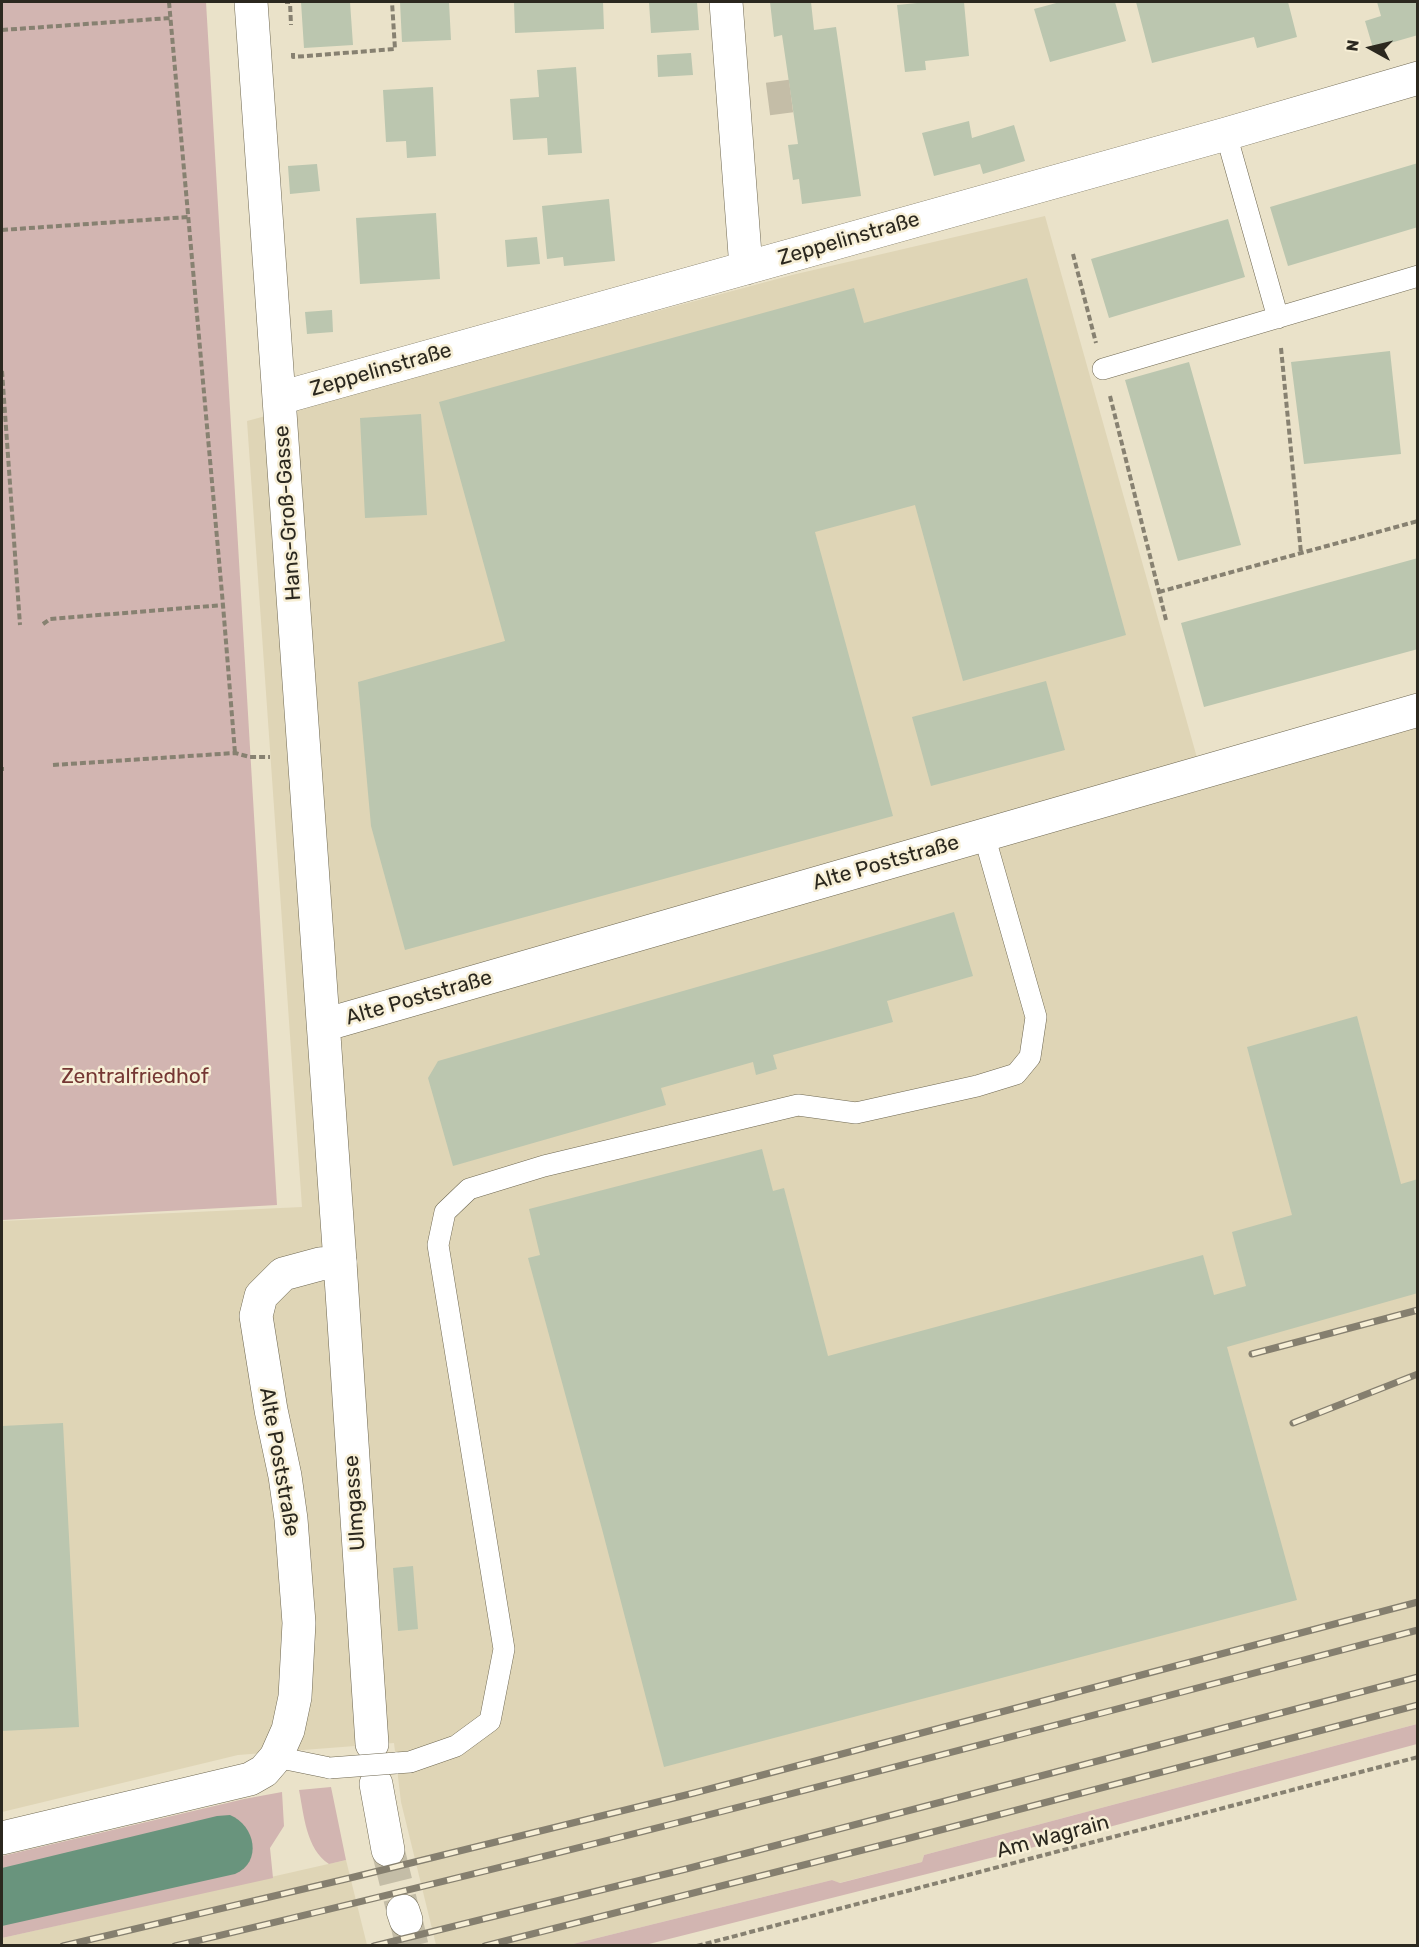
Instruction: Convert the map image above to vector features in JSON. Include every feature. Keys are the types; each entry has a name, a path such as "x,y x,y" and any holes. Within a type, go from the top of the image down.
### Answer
{"street":[{"path":"726,2 746,268"},
{"name":"Hans-Groß-Gasse","path":"251,3 324,1025"},
{"name":"Zeppelinstraße","path":"280,398 1226,134 1418,78"},
{"name":"Alte Poststraße","path":"2,1838 250,1779 264,1771 276,1757 288,1730 295,1697 299,1623 290,1508 256,1316 261,1296 283,1274 320,1264 340,1262 324,1025 1418,710"},
{"name":"Ulmgasse","path":"340,1262 388,1850"}],"lane":[{"path":"1226,134 1278,318"},
{"path":"1103,369 1418,276"},
{"path":"276,1757 330,1768 410,1762 456,1746 490,1721 504,1649 438,1245 445,1212 469,1190 555,1163 798,1105 856,1113 977,1086 1016,1074 1030,1057 1036,1017 984,835"}],"path":[{"path":"169,2 224,605 235,753"},
{"path":"251,3 290,2 292,35"},
{"path":"292,46 293,57 395,49 392,2"},
{"path":"2,30 170,18"},
{"path":"2,230 188,217"},
{"path":"1073,254 1166,620"},
{"path":"1278,318 1301,553"},
{"path":"2,371 20,625"},
{"path":"1159,592 1418,521"},
{"path":"43,624 50,619 224,605"},
{"path":"53,765 235,753 250,757 305,755"},
{"name":"Am Wagrain","path":"697,1946 1418,1757"}],"shaded area":[{"path":"1045,216 1201,772 1417,710 1417,1724 924,1855 922,1862 839,1883 832,1880 569,1945 436,1945 401,1802 394,1743 238,1755 2,1812 2,1221 302,1207 247,421 792,275"},
{"path":"230,1815 245,1827 252,1844 250,1861 235,1874 2,1926 2,1868 217,1816"},
{"path":"346,1860 367,1945 2,1946 2,1938"}],"green space":[{"name":"Zentralfriedhof","path":"2,2 206,2 277,1205 2,1220"},
{"path":"1417,1724 1417,1744 1046,1844 645,1945 569,1945 832,1880 840,1883 922,1862 924,1855"},
{"path":"331,1787 346,1860 329,1864 321,1858 311,1841 299,1790"},
{"path":"282,1792 284,1826 270,1848 273,1878 2,1938 2,1856"}],"building":[{"path":"301,2 350,2 353,45 304,48"},
{"path":"400,2 449,2 451,40 402,42"},
{"path":"514,2 603,2 604,29 515,33"},
{"path":"649,2 697,2 699,30 651,33"},
{"path":"770,2 811,2 814,30 836,27 861,196 802,204 799,179 793,180 788,145 798,144 782,35 774,37"},
{"path":"964,2 969,56 925,61 926,70 905,72 897,5"},
{"path":"1060,2 1115,2 1126,41 1050,62 1034,9"},
{"path":"1136,2 1288,2 1297,37 1257,48 1254,37 1152,63"},
{"path":"1377,2 1418,2 1418,35 1373,48 1365,21 1381,16"},
{"path":"691,53 693,75 658,77 657,55"},
{"path":"576,67 582,153 548,155 547,138 513,140 510,99 539,97 537,70"},
{"path":"433,87 436,156 407,158 406,141 386,142 383,90"},
{"path":"969,121 972,138 1014,125 1025,161 983,174 980,164 934,176 922,133"},
{"path":"1418,163 1418,227 1288,266 1270,207"},
{"path":"317,164 320,191 290,194 288,166"},
{"path":"609,199 615,261 564,266 563,257 547,259 542,206"},
{"path":"436,213 440,279 360,284 356,218"},
{"path":"1228,219 1245,277 1109,318 1091,259"},
{"path":"537,237 540,264 507,267 505,240"},
{"path":"1027,278 1126,635 963,681 915,505 815,532 893,816 405,950 371,826 358,682 505,641 439,402 854,288 864,323"},
{"path":"332,310 333,332 307,334 305,312"},
{"path":"1390,351 1401,454 1304,464 1291,362"},
{"path":"1189,362 1241,545 1178,561 1125,380"},
{"path":"421,414 427,515 365,518 360,418"},
{"path":"1418,558 1418,649 1204,707 1181,623"},
{"path":"1046,681 1065,750 931,786 912,717"},
{"path":"954,912 973,976 887,1001 893,1022 773,1055 777,1069 756,1075 753,1062 661,1088 666,1105 453,1166 428,1078 438,1061"},
{"path":"1357,1016 1401,1184 1418,1179 1418,1293 1227,1347 1297,1600 664,1767 528,1258 540,1255 529,1209 762,1149 773,1191 784,1188 828,1356 1203,1255 1214,1295 1246,1286 1232,1232 1292,1215 1247,1047"},
{"path":"63,1423 79,1727 2,1731 2,1426"},
{"path":"413,1566 418,1629 398,1631 393,1568"}],"tunnel":[{"path":"768,99 791,96"},
{"path":"388,1850 403,1911"},
{"path":"406,1920 412,1946"}],"railway":[{"path":"1252,1354 1418,1310"},
{"path":"1293,1423 1418,1374"},
{"path":"63,1946 694,1793 1418,1602"},
{"path":"175,1946 642,1832 1418,1630"},
{"path":"374,1946 686,1869 1418,1677"},
{"path":"485,1946 1418,1705"}]}
